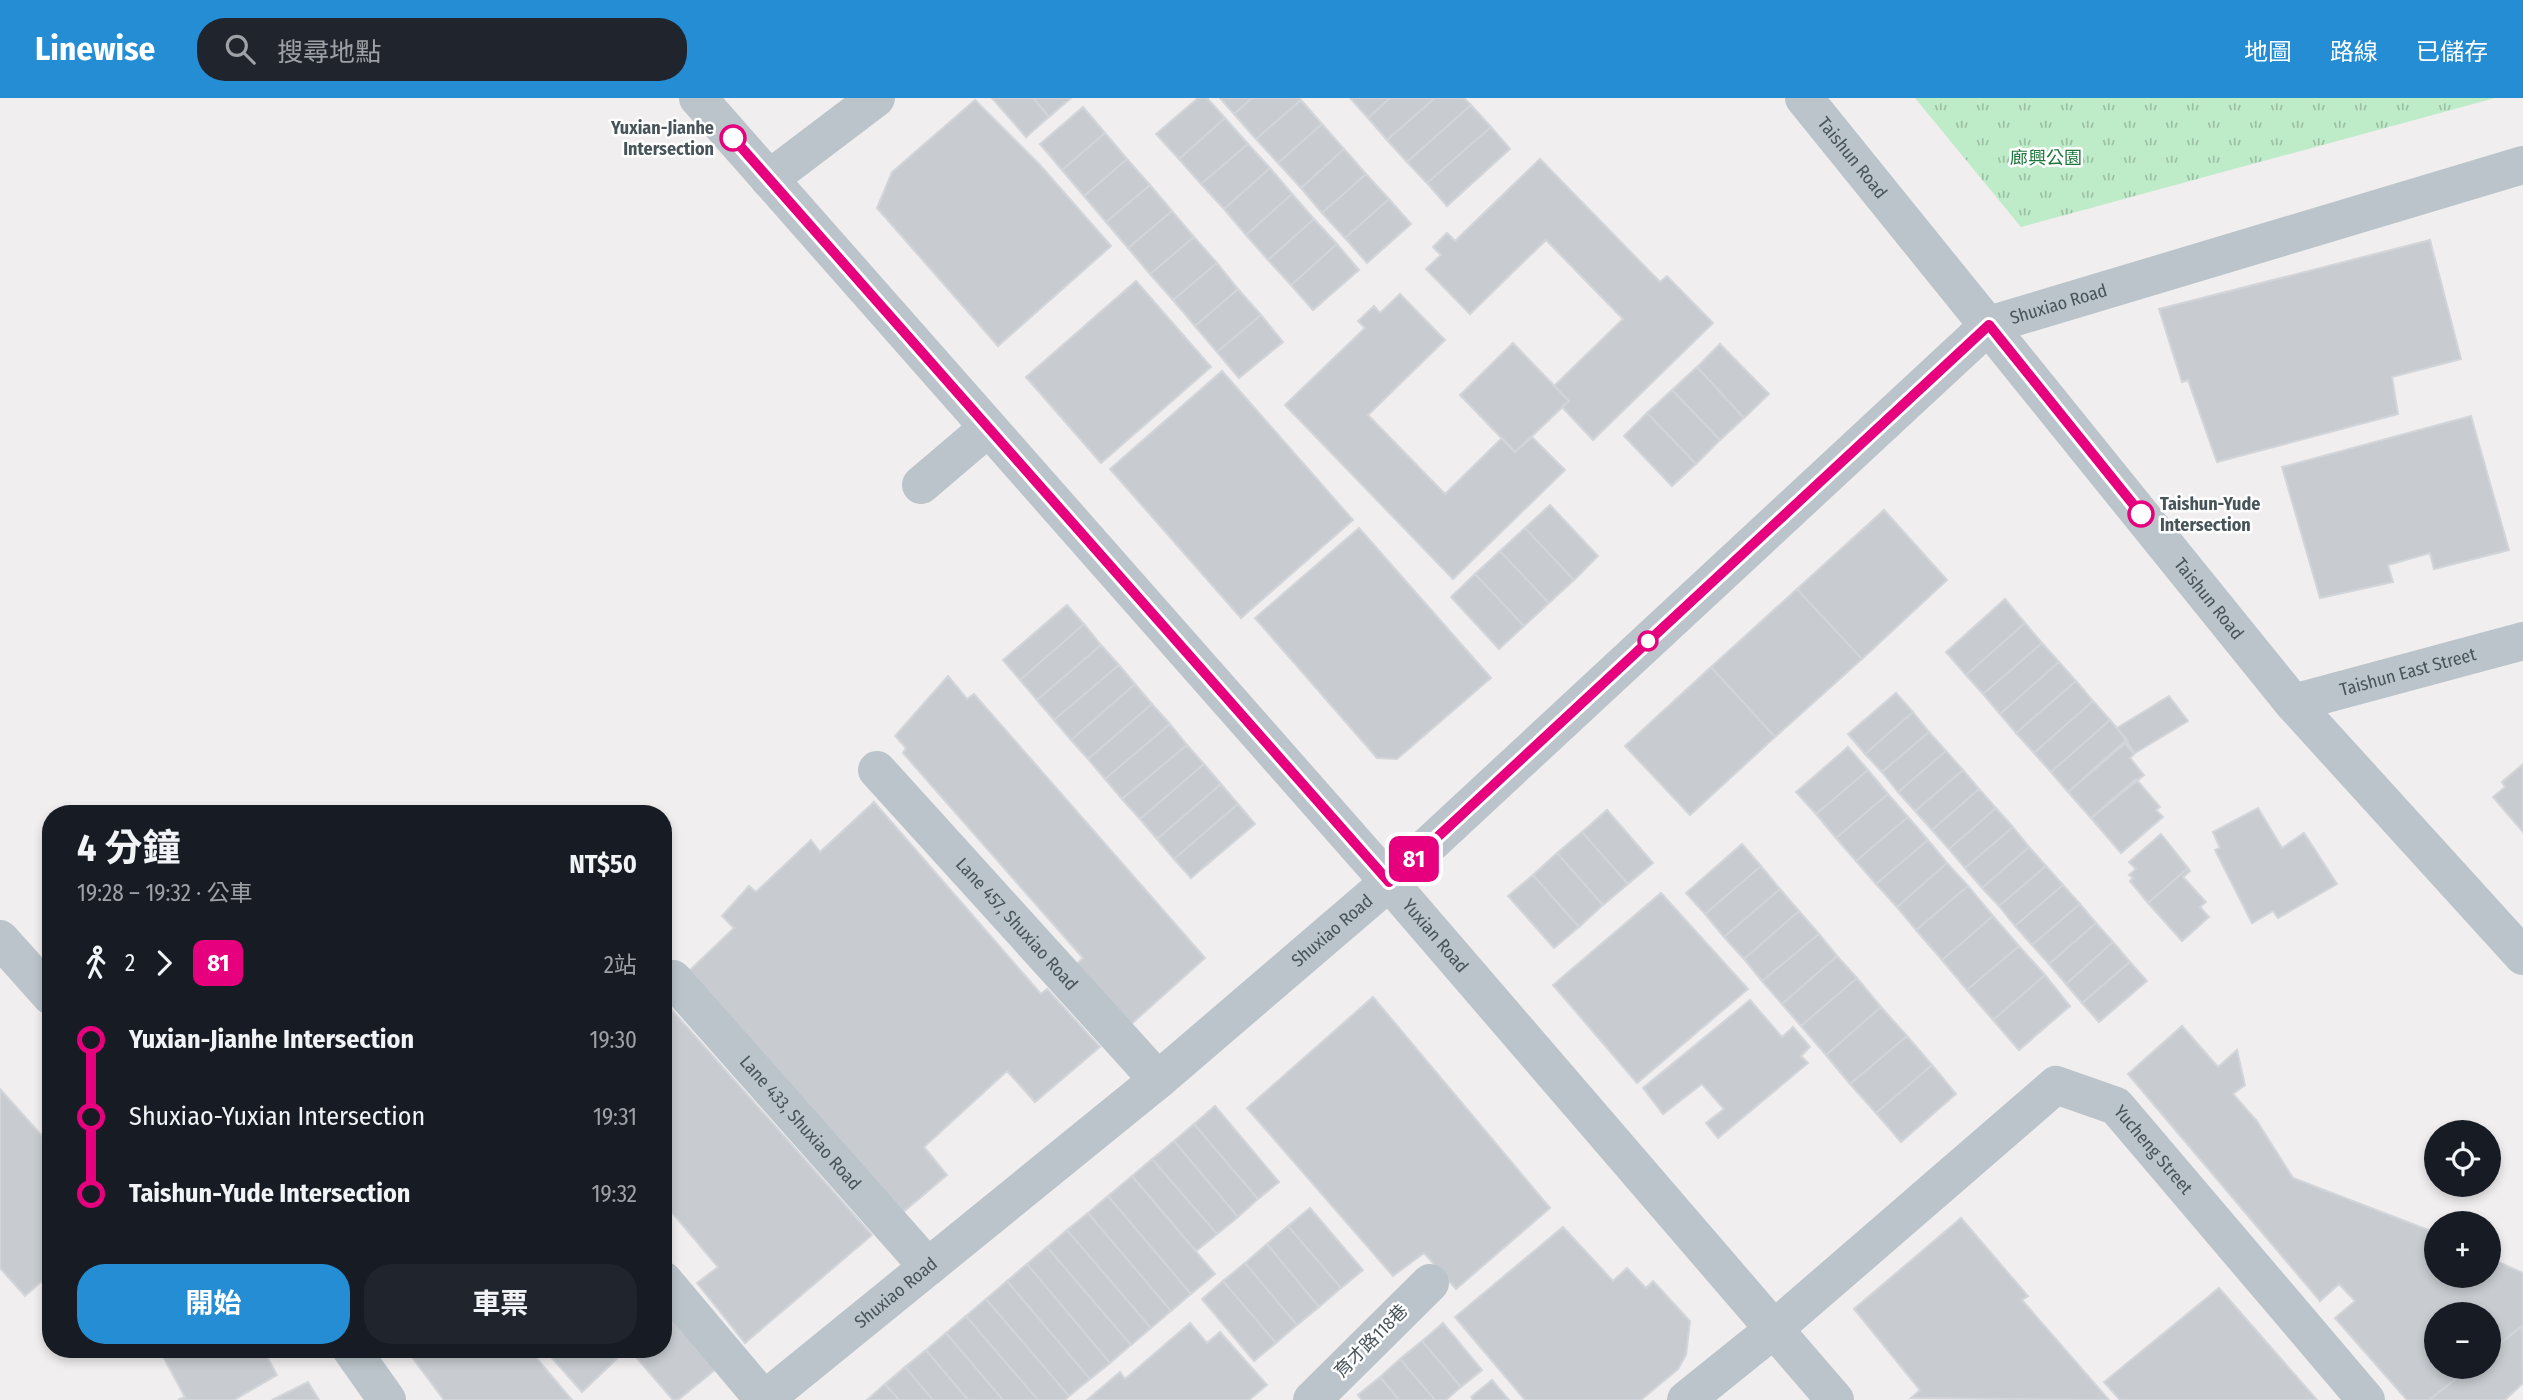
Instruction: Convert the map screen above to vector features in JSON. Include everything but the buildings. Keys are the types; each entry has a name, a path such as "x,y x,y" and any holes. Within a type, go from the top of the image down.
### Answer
{"street":[{"name":"Yuxian Road","path":"698,98 1389,882 1835,1400"},
{"path":"769,179 876,98"},
{"name":"Taishun Road","path":"1804,98 2293,703 2523,956"},
{"name":"Shuxiao Road","path":"764,1400 1158,1080 1389,882 1989,325 2523,165"},
{"path":"921,485 988,428"},
{"name":"Taishun East Street","path":"2293,703 2523,641"},
{"name":"Lane 457, Shuxiao Road","path":"877,770 1158,1080"},
{"path":"0,939 42,986"},
{"name":"Lane 433, Shuxiao Road","path":"673,979 928,1267"},
{"name":"Yucheng Street","path":"1773,1329 2056,1085 2116,1107 2365,1400"},
{"name":"育才路118巷","path":"1312,1400 1430,1283"},
{"path":"672,1291 764,1400"},
{"path":"1686,1400 1773,1329"},
{"path":"357,1358 387,1400"}],"green space":[{"name":"廊興公園","path":"1915,98 2495,98 2021,227"}],"bus line":[{"name":"81","path":"733,138 1389,882 1989,325 2141,514"}],"place":[{"name":"Yuxian-Jianhe Intersection","path":"733,138"},
{"name":"Taishun-Yude Intersection","path":"2141,514"}]}
